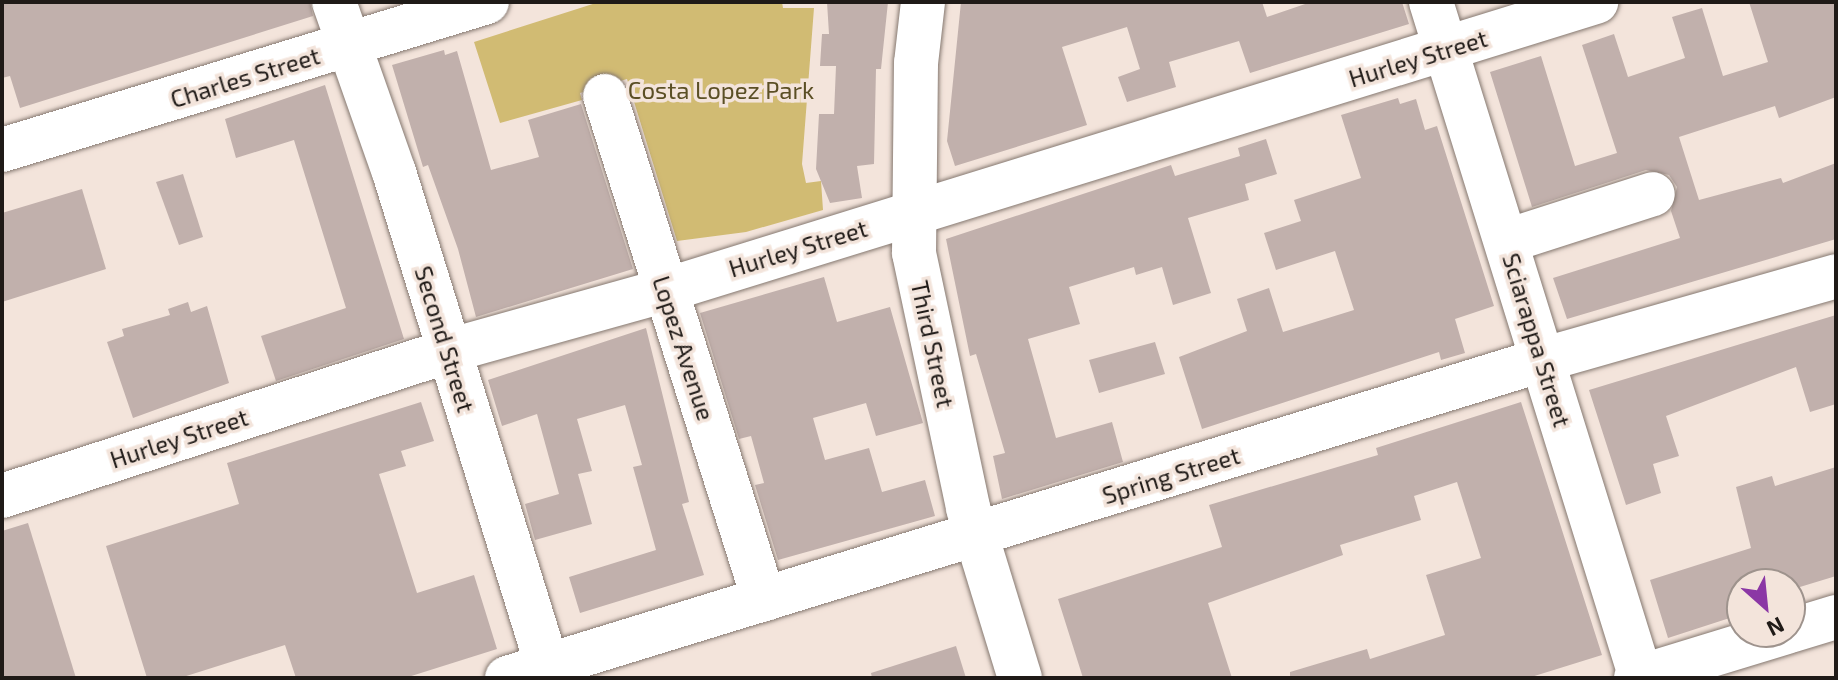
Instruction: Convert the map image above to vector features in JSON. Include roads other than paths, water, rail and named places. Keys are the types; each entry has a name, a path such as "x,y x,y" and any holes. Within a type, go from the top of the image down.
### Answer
{"street":[{"name":"Second Street","path":"334,2 394,172 448,351 535,674"},
{"name":"Charles Street","path":"2,150 487,2"},
{"name":"Third Street","path":"923,2 916,63 914,253 975,536 1020,678"},
{"name":"Sciarappa Street","path":"1431,2 1639,677"},
{"name":"Hurley Street","path":"2,496 448,351 666,290 1596,2"},
{"name":"Lopez Avenue","path":"605,96 764,600"},
{"path":"1507,241 1653,194"},
{"name":"Spring Street","path":"535,674 764,600 1542,360 1836,276"},
{"path":"1806,626 1836,617"},
{"path":"1639,677 1733,648"}],"park label":[{"name":"Costa Lopez Park","path":"721,90"}]}
